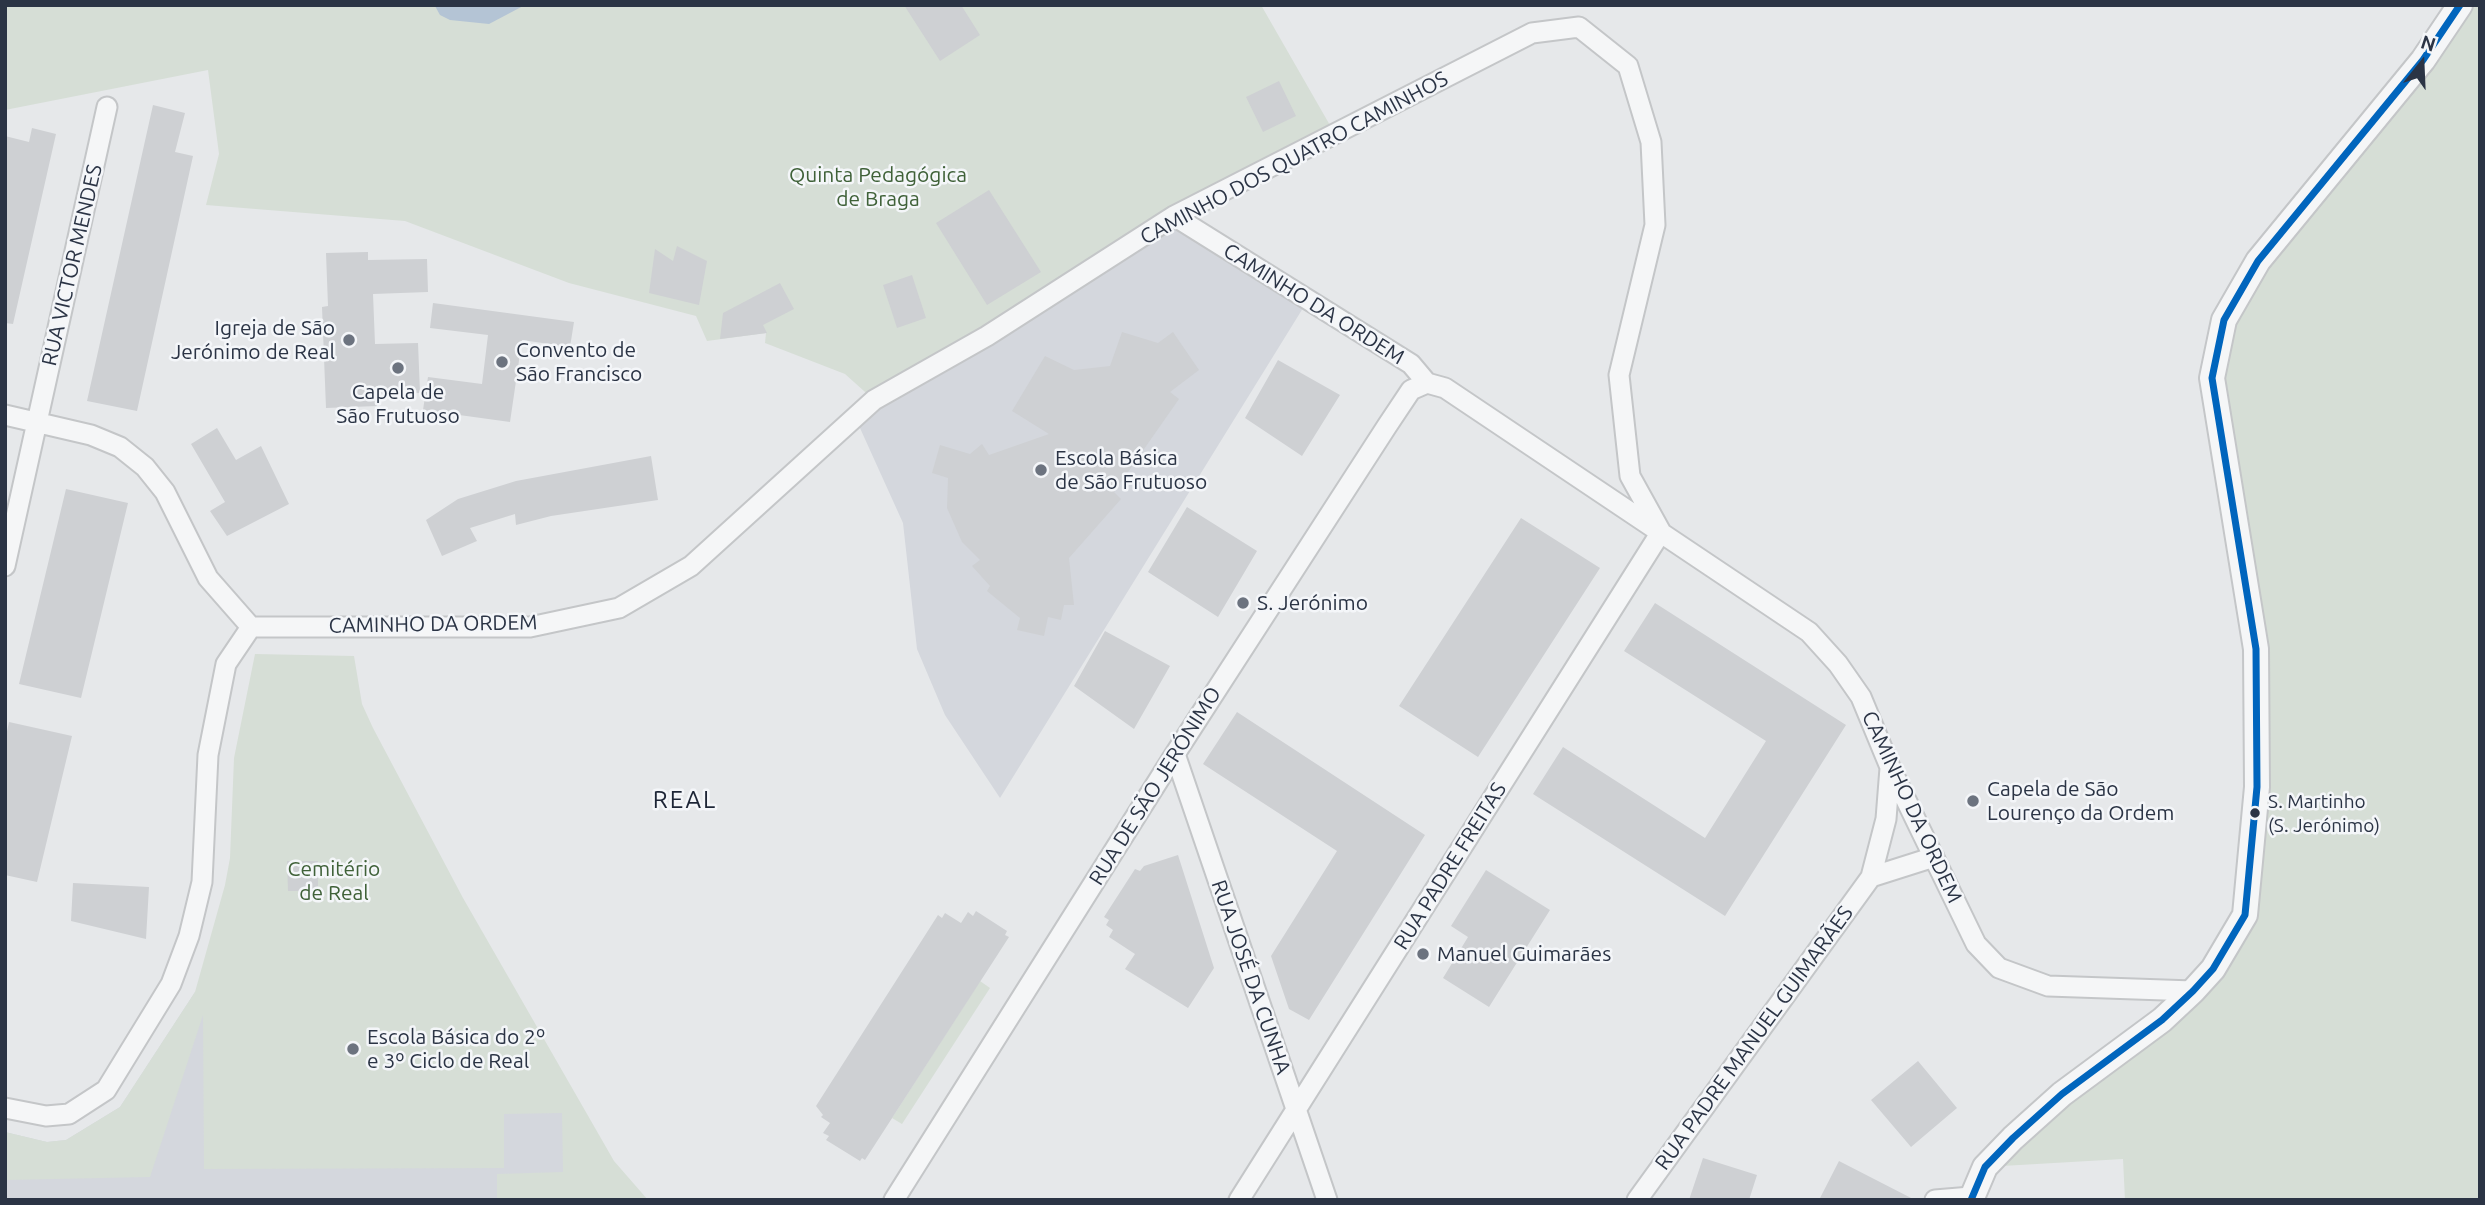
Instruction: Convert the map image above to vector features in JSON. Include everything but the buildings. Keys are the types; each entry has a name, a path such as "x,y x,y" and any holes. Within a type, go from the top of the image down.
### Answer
{"street":[{"path":"1935,1200 1970,1198 1985,1167 2013,1138 2062,1094 2162,1020 2193,991 2213,969 2245,915 2257,787 2256,649 2212,378 2224,320 2258,261 2424,60 2460,5"},
{"name":"CAMINHO DA ORDEM","path":"1579,27 1628,66 1651,142 1655,225 1619,375 1630,476 1661,532"},
{"name":"CAMINHO DOS QUATRO CAMINHOS","path":"874,400 987,336 1174,216 1532,33 1579,27"},
{"name":"RUA VICTOR MENDES","path":"5,566 107,107"},
{"name":"CAMINHO DA ORDEM","path":"1174,216 1411,364 1427,383 1445,388 1809,632 1838,664 1861,697 1890,767 1976,944 1999,968 2048,986 2193,991"},
{"name":"RUA DE SÃO JERÓNIMO","path":"894,1200 1175,754 1411,390 1427,383"},
{"name":"CAMINHO DA ORDEM","path":"251,627 530,627 620,608 691,566 874,400"},
{"path":"5,415 91,435 120,447 145,467 165,492 208,578 251,627 226,664 208,755 201,882 189,936 171,984 106,1090 69,1114 46,1116 5,1108"},
{"name":"RUA PADRE FREITAS","path":"1239,1200 1661,532"},
{"name":"RUA JOSÉ DA CUNHA","path":"1175,754 1327,1200"},
{"name":"RUA PADRE MANUEL GUIMARÃES","path":"1637,1200 1871,877 1886,819 1890,767"},
{"path":"1871,877 1934,858"}],"shaded area":[{"name":"Escola Básica de São Frutuoso","path":"1174,216 1308,300 1000,798 945,715 917,649 903,523 855,417"},
{"name":"Escola Básica do 2º e 3º Ciclo de Real","path":"509,983 608,1200 5,1200 5,1132 47,1142 66,1140 120,1107 195,992"}],"green space":[{"name":"Quinta Pedagógica de Braga","path":"5,5 1261,5 1335,134 874,400 845,374 765,343 766,333 707,341 696,316 569,283 405,221 206,205 219,154 208,70 5,110"},
{"path":"2445,5 2480,5 2480,1200 2125,1200 2123,1159 1985,1167 2162,1020 2245,915 2256,649 2221,443 2224,320 2345,158"},
{"name":"Cemitério de Real","path":"255,654 354,656 362,704 463,898 614,1161 648,1200 497,1200 497,1174 563,1172 562,1113 504,1114 504,1168 204,1169 203,1015 150,1177 5,1180 5,1132 47,1142 66,1140 120,1107 195,992 230,858 234,758"},
{"path":"980,981 990,988 902,1124 892,1118"}],"water":[{"path":"525,5 489,24 450,20 440,15 435,6"}],"transit line":[{"path":"1971,1200 1985,1167 2013,1138 2062,1094 2162,1020 2193,991 2213,969 2245,915 2257,787 2256,649 2212,378 2224,320 2258,261 2423,60 2460,5"}],"place":[{"name":"Igreja de São Jerónimo de Real","path":"349,340"},
{"name":"Convento de São Francisco","path":"502,362"},
{"name":"Capela de São Frutuoso","path":"398,368"},
{"name":"Escola Básica de São Frutuoso","path":"1041,470"},
{"name":"S. Jerónimo","path":"1243,603"},
{"name":"Capela de São Lourenço da Ordem","path":"1973,801"},
{"name":"S. Martinho (S. Jerónimo)","path":"2255,813"},
{"name":"Manuel Guimarães","path":"1423,954"},
{"name":"Escola Básica do 2º e 3º Ciclo de Real","path":"353,1049"}],"district":[{"name":"REAL","path":"685,800"}]}
